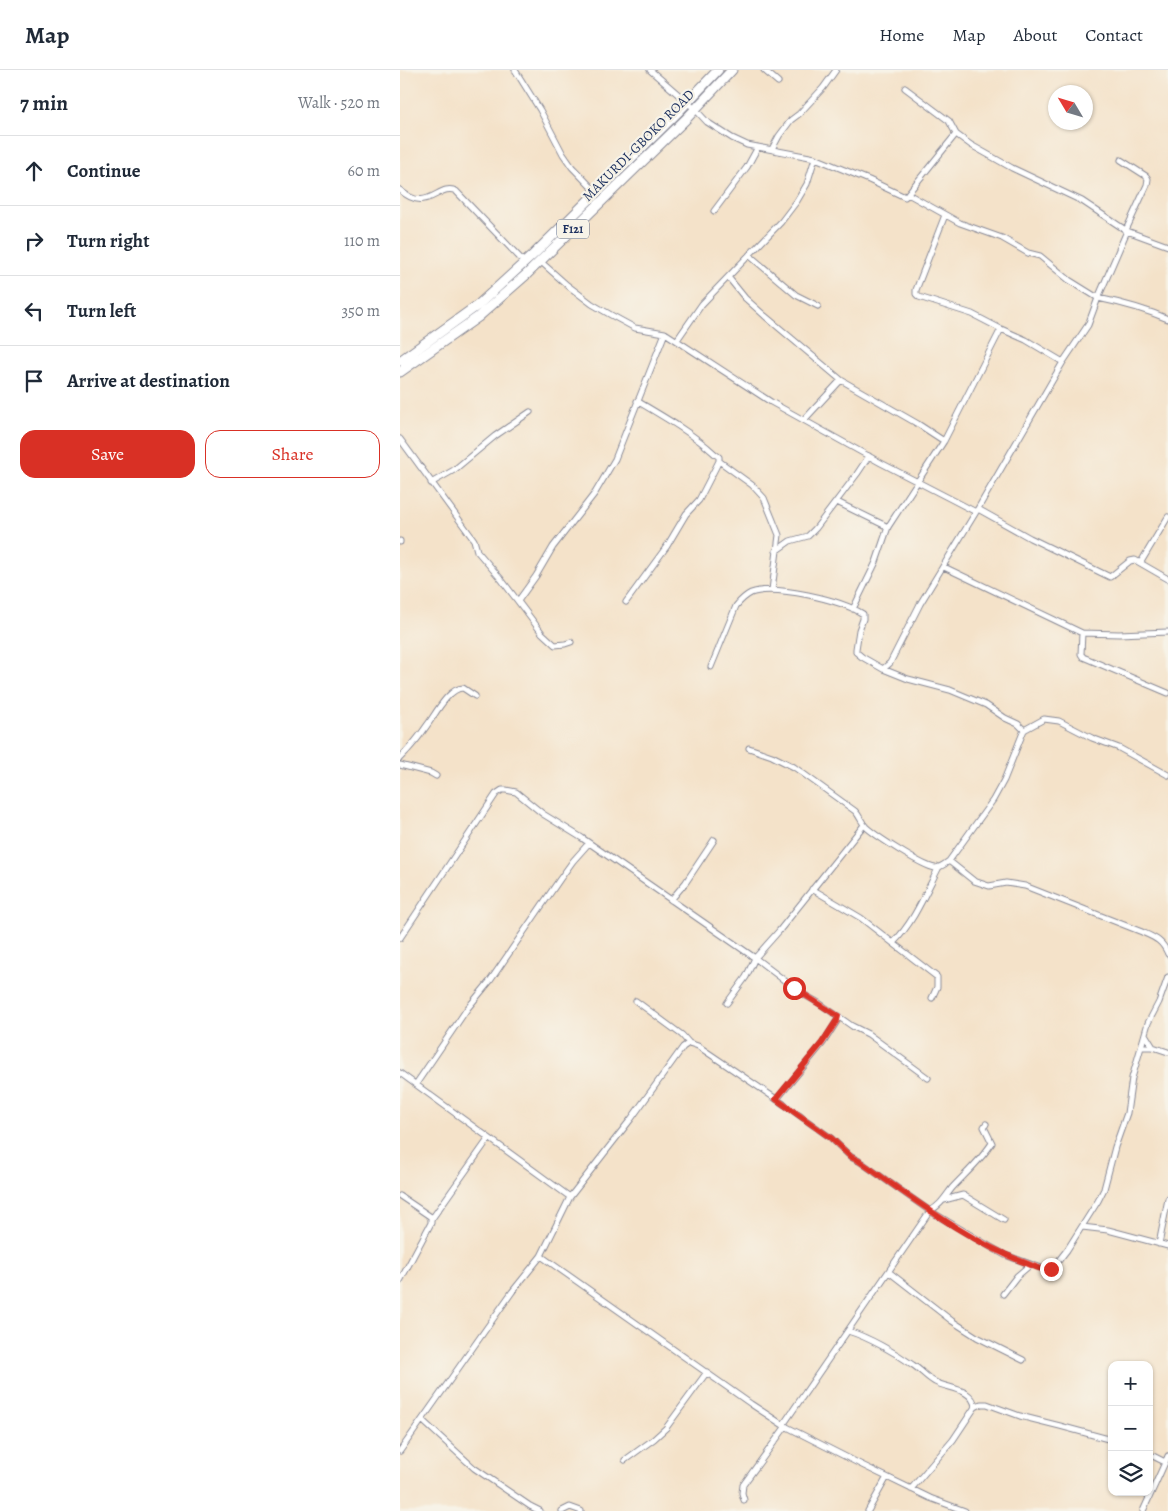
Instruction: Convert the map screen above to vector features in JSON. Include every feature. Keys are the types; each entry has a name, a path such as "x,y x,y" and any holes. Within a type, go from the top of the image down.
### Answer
{"main road":[{"name":"F121","path":"400,361 478,305 534,254 718,70"},
{"name":"MAKURDI-GBOKO ROAD","path":"400,372 478,317 540,261 695,110 732,70"}],"street":[{"path":"514,70 540,110 563,154 572,167 596,192"},
{"path":"650,70 707,122 732,138 748,145 815,158 869,180 902,197 908,194 956,134"},
{"path":"764,70 778,82"},
{"path":"772,149 787,124 811,101 836,70"},
{"path":"905,88 949,121 956,134 971,144 1012,168 1082,201 1126,230 1168,246"},
{"path":"714,211 738,181 758,147"},
{"path":"677,340 702,304 780,222 797,201 807,184 815,158"},
{"path":"883,669 890,663 916,612 1063,362 1088,325 1126,230 1147,185 1147,177 1121,160"},
{"path":"400,190 411,199 424,201 447,189 456,191 524,262"},
{"path":"908,194 960,222 1002,238 1028,253 1040,256 1069,280 1098,298 1134,307 1168,319"},
{"path":"945,214 916,294 924,299 972,314 1026,340 1063,362"},
{"path":"749,255 796,295 818,306"},
{"path":"540,261 592,304 624,323 635,328 665,333 771,402 917,481 1110,577 1134,560 1141,562 1168,578"},
{"path":"728,277 745,298 841,380 944,441"},
{"path":"853,609 876,562 888,528 944,441 1001,329"},
{"path":"518,601 536,576 553,547 595,493 615,459 665,333"},
{"path":"804,420 841,380"},
{"path":"637,401 690,434 716,454 719,461 752,485 764,498 778,535 772,590"},
{"path":"431,483 454,470 495,436 530,412"},
{"path":"400,438 474,540 477,551 542,633 555,645 571,642"},
{"path":"776,551 790,541 805,537 821,523 869,456"},
{"path":"626,602 667,546 686,514 699,500 719,461"},
{"path":"837,502 888,528"},
{"path":"1141,562 1168,517"},
{"path":"778,535 790,541"},
{"path":"944,567 1082,633 1168,632"},
{"path":"711,667 739,602 750,594 772,590 821,596 864,615 859,630 856,652 862,657 883,669 950,690 986,705 1018,724 1024,730"},
{"path":"1082,633 1081,654 1083,657 1168,693"},
{"path":"890,663 896,674"},
{"path":"400,758 451,694 461,688 475,696"},
{"path":"894,943 922,903 938,868 949,861 993,800 1004,780 1024,730 1044,718 1059,721 1092,738 1119,748 1168,774"},
{"path":"748,748 772,756 794,768 855,811 860,816 864,825 877,835 927,866 938,868"},
{"path":"400,765 436,776"},
{"path":"400,938 496,794 502,790 516,792 543,814 589,843 755,958 801,993 852,1026 868,1034 928,1078"},
{"path":"727,1003 746,977 755,958 864,825"},
{"path":"671,900 686,882 714,840"},
{"path":"416,1084 462,1016 490,980 569,867 589,843"},
{"path":"949,861 974,881 989,886 1006,883 1025,886 1142,932 1156,938 1164,945 1168,954"},
{"path":"812,889 860,918 938,977 937,987 932,998"},
{"path":"636,1001 682,1035 689,1043 698,1046 776,1099 831,1138 851,1157 930,1211 1005,1255 1042,1269 1051,1269 1062,1257 1104,1189 1127,1113 1132,1078 1148,1023 1159,1002 1168,977"},
{"path":"776,1099 822,1043 838,1016"},
{"path":"1145,1034 1153,1047"},
{"path":"400,1451 512,1292 541,1256 570,1197 631,1118 674,1058 689,1043"},
{"path":"1141,1048 1153,1047 1168,1052"},
{"path":"400,1073 570,1197"},
{"path":"744,1500 742,1485 785,1425 930,1211 937,1208 951,1189 984,1156 992,1143 984,1127 986,1124"},
{"path":"400,1281 431,1220 489,1138"},
{"path":"943,1200 964,1195 1004,1220"},
{"path":"400,1196 430,1217 431,1220"},
{"path":"1159,1244 1168,1199"},
{"path":"1082,1226 1108,1230 1168,1246"},
{"path":"541,1256 750,1404 785,1425 887,1477 962,1511"},
{"path":"1002,1294 1017,1276 1030,1265"},
{"path":"888,1272 952,1321 977,1337 1023,1360"},
{"path":"848,1331 867,1338 912,1364 934,1382 955,1388 968,1395 975,1407"},
{"path":"624,1460 666,1428 707,1372"},
{"path":"911,1489 953,1440 975,1407 981,1404 987,1404 1020,1416 1108,1439"},
{"path":"422,1420 474,1468 540,1511"},
{"path":"1153,1456 1165,1462"},
{"path":"1143,1511 1168,1456"},
{"path":"868,1511 887,1477"},
{"path":"562,1511 570,1507 581,1511"}],"route":[{"path":"794,988 838,1016 822,1043 776,1099 831,1138 851,1157 930,1211 1005,1255 1042,1269 1051,1269"}]}
